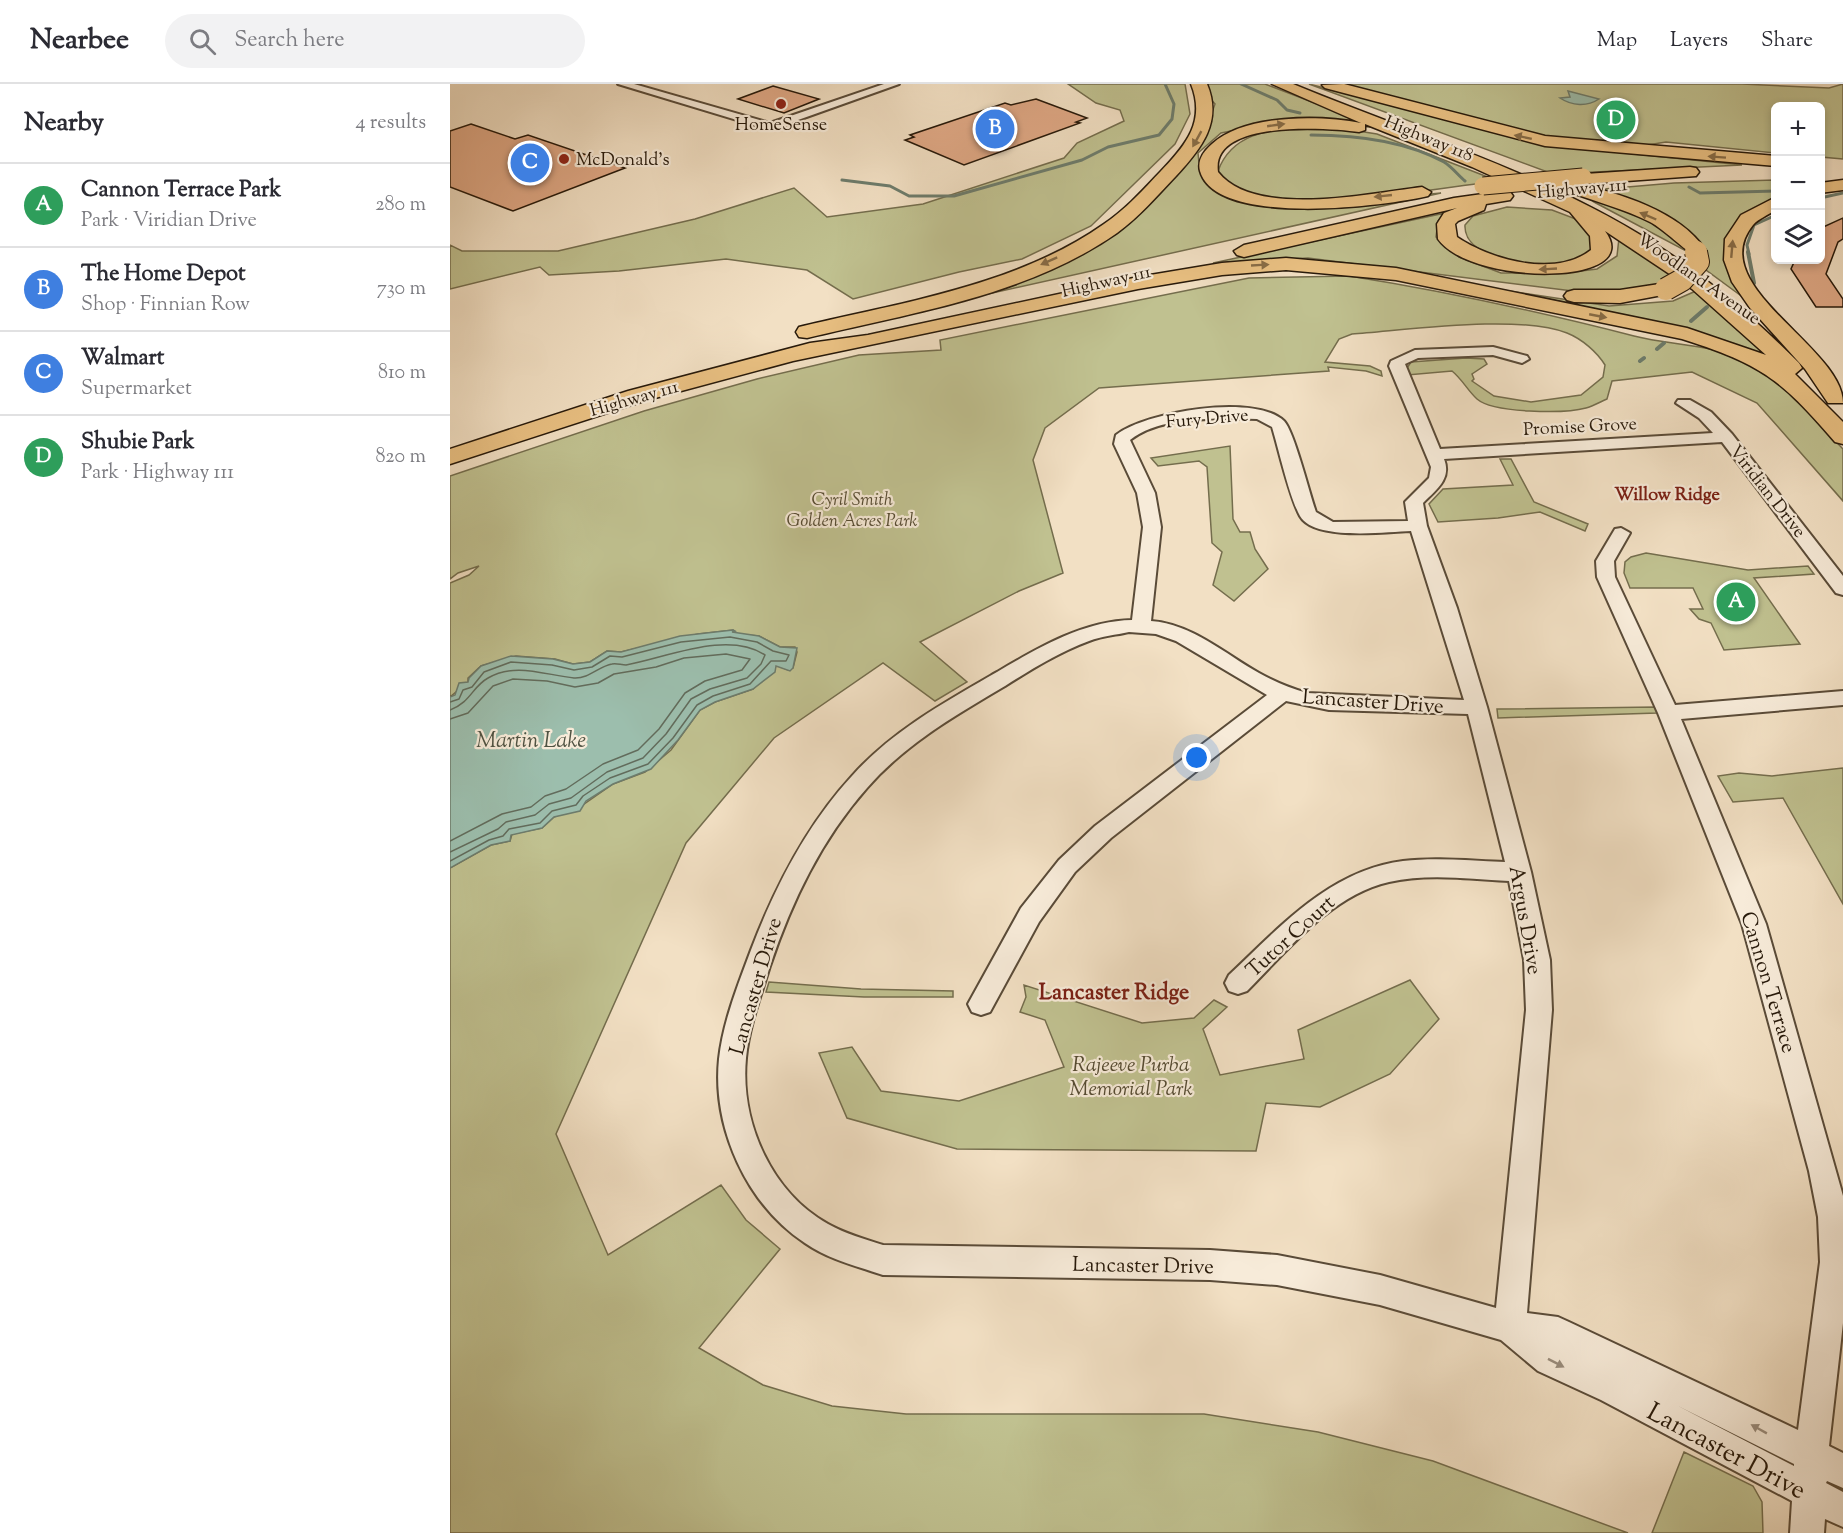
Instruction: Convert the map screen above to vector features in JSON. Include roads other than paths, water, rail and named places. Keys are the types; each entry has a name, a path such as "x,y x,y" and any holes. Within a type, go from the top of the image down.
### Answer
{"highway":[{"path":"627,385 702,358 973,289 1048,262 1082,245 1127,216 1191,150 1205,122 1207,107 1199,84"},
{"path":"1274,84 1334,106"},
{"name":"Highway 118","path":"1280,84 1334,106 1498,189 1560,198"},
{"name":"Highway 118","path":"1294,84 1560,198"},
{"path":"1327,84 1545,141 1771,161"},
{"path":"791,355 868,341 1090,292 1254,265 1318,265 1607,298 1640,296 1666,289 1691,272 1698,262 1695,249 1682,233 1645,214 1420,130 1380,119"},
{"path":"1498,189 1402,137 1334,123 1282,124 1251,130 1220,143 1210,153 1206,163 1208,173 1212,178 1232,192 1277,203 1303,205 1498,189 1590,180"},
{"path":"1825,171 1843,171"},
{"name":"Highway 111","path":"1590,180 1771,175"},
{"path":"1825,177 1843,177"},
{"name":"Highway 111","path":"1590,180 1705,179"},
{"path":"1227,246 1498,189 1590,180"},
{"path":"1825,187 1843,185"},
{"path":"1498,189 1482,204 1451,217 1446,224 1448,239 1463,252 1493,264 1530,270 1575,266 1595,258 1602,252 1603,240 1594,227 1560,198"},
{"name":"Highway 111","path":"450,457 636,396 863,335 1454,203 1498,189"},
{"name":"Woodland Avenue","path":"1560,198 1659,246 1740,303 1779,338 1839,402"},
{"name":"Woodland Avenue","path":"1560,198 1648,249 1726,305 1763,339 1843,425"},
{"path":"1771,204 1756,212 1735,233 1731,244 1733,266 1755,300 1816,367 1839,402"},
{"name":"Highway 111","path":"450,441 627,385 784,345 1192,254"},
{"path":"1396,274 1687,334 1716,343 1755,358 1781,374 1843,436"}],"street":[{"path":"622,84 636,85 770,127 894,84"},
{"path":"1436,454 1398,372 1399,361 1415,354 1493,351 1522,359"},
{"name":"Viridian Drive","path":"1684,403 1705,415 1726,437 1843,589"},
{"name":"Fury Drive","path":"1142,624 1152,527 1150,509 1146,493 1122,444 1126,433 1138,427 1193,416 1239,413 1259,415 1279,425 1308,515 1333,527 1418,526"},
{"name":"Promise Grove","path":"1436,454 1726,437"},
{"name":"Argus Drive","path":"1436,454 1439,467 1437,479 1414,502 1418,526 1447,608 1477,707 1519,872 1537,960 1539,1010 1510,1327"},
{"name":"Cannon Terrace","path":"1621,533 1605,561 1606,577 1668,713 1754,924 1823,1171 1833,1217 1835,1262 1811,1456 1807,1533"},
{"name":"Lancaster Drive","path":"1477,707 1328,703 1283,693 1262,683 1199,643 1142,624 1093,633 1062,645 934,718 895,747 862,779 830,816 810,847 779,906 752,985 735,1048 732,1072 733,1096 739,1130 752,1164 782,1205 810,1229 839,1246 883,1260 1210,1264 1277,1270 1380,1290 1510,1327 1549,1360 1615,1374 1843,1471"},
{"path":"981,1004 1030,915 1067,867 1103,832 1283,693"},
{"path":"1668,713 1843,698"},
{"name":"Tutor Court","path":"1238,983 1330,898 1365,880 1388,872 1417,870 1519,872"},
{"name":"Lancaster Drive","path":"1615,1374 1808,1493 1843,1510"}],"water":[{"path":"1568,91 1599,99 1585,104 1569,103 1560,98 1570,97"},
{"name":"Martin Lake","path":"735,631 732,632 759,636 780,647 797,648 793,668 790,671 776,666 775,672 753,689 715,702 700,710 678,740 651,769 613,784 586,801 580,811 554,817 542,828 511,835 510,841 491,845 450,868 450,697 455,695 459,683 468,682 481,666 511,656 553,659 573,664 590,662 607,651 621,652 680,636"}],"waterway":[{"path":"842,180 890,186 909,196 954,196 1082,160 1108,147 1159,135 1172,119 1174,104 1165,84"},
{"path":"1241,84 1277,100 1287,110 1300,113"},
{"path":"1311,135 1362,138 1413,149 1444,162 1465,181"},
{"path":"1689,187 1700,193 1771,191"},
{"path":"1825,197 1843,193"},
{"path":"1749,254 1747,245 1754,225 1771,217"},
{"path":"1748,252 1754,283"},
{"path":"1691,321 1707,307"},
{"path":"1657,349 1664,343"},
{"path":"1640,361 1644,358"}],"place":[{"name":"HomeSense","path":"781,104"},
{"name":"Shubie Park","path":"1616,120"},
{"name":"The Home Depot","path":"995,129"},
{"name":"McDonald's","path":"564,159"},
{"name":"Walmart","path":"530,163"},
{"name":"Cannon Terrace Park","path":"1736,602"}],"district":[{"name":"Willow Ridge","path":"1667,494"},
{"name":"Lancaster Ridge","path":"1114,991"}],"park label":[{"name":"Cyril Smith Golden Acres Park","path":"852,509"},
{"name":"Rajeeve Purba Memorial Park","path":"1131,1076"}]}
